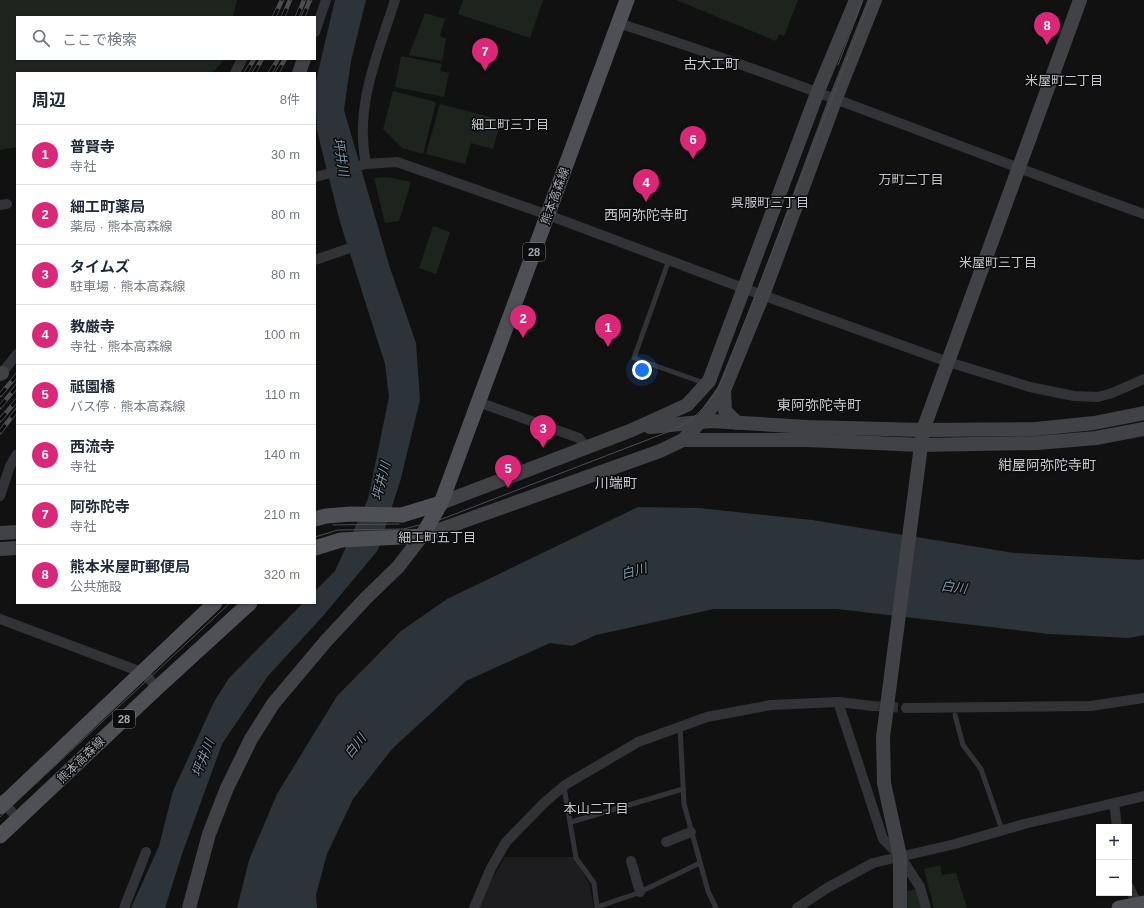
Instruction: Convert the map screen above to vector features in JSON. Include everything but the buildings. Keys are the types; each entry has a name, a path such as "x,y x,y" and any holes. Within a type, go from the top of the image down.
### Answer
{"main road":[{"name":"熊本高森線","path":"422,536 441,504 627,0"},
{"path":"316,519 326,516 351,514 402,515 441,504"},
{"path":"316,548 344,540 422,536"},
{"name":"熊本高森線","path":"2,803 144,673 214,604"},
{"name":"熊本高森線","path":"0,836 157,688 249,604"},
{"path":"1119,908 1140,903"}],"street":[{"path":"316,29 326,0"},
{"path":"366,164 362,144 364,104 368,84 396,0"},
{"path":"441,504 632,430 686,405 709,381 818,91 856,0"},
{"path":"189,908 209,834 227,788 251,739 262,721 273,704 326,642 366,598 398,567 422,536 660,451 683,440 724,390 763,295 836,98 875,0"},
{"path":"900,908 900,856 884,783 883,737 923,430 1017,169 1080,0"},
{"path":"618,23 818,91 1017,169 1144,214"},
{"path":"236,72 242,60"},
{"path":"298,72 304,60"},
{"path":"318,177 366,164 397,162 548,214 743,288 948,362 1030,387 1085,398 1112,393 1144,379"},
{"path":"316,260 346,250"},
{"path":"1,373 16,355"},
{"path":"724,390 725,411 737,423"},
{"path":"478,402 579,438 587,448"},
{"path":"632,430 658,425 699,422 923,430 1036,429 1094,423 1144,413"},
{"path":"683,440 807,440 921,445 1037,443 1096,438 1144,429"},
{"path":"0,496 10,466 16,456"},
{"path":"0,533 16,532"},
{"path":"316,540 344,540"},
{"path":"0,549 16,548"},
{"path":"0,619 144,673 157,688"},
{"path":"906,708 1091,706 1144,698"},
{"path":"838,702 883,839 900,856 920,887 926,908"},
{"path":"474,908 491,868 506,842 544,803 563,786 638,742 707,717 749,709 800,703 838,702 873,706"},
{"path":"797,908 827,888 872,863 955,844 1002,830 1144,796"},
{"path":"2,803 18,820"},
{"path":"1114,803 1117,824"},
{"path":"666,842 691,832"},
{"path":"124,908 146,852"},
{"path":"631,861 640,892"},
{"path":"1132,891 1140,903"}],"lane":[{"path":"669,260 634,358 706,384"},
{"path":"955,715 963,745 981,770 1002,830"},
{"path":"680,727 684,804 708,891 716,908"},
{"path":"563,786 571,822 576,858 594,883 597,907 640,892 700,863"},
{"path":"571,822 683,789"}],"shaded area":[{"path":"0,0 237,0 233,16 16,16 16,60 224,60 213,72 16,72 16,147 0,150"},
{"path":"463,0 543,0 530,38 458,14"},
{"path":"676,0 798,0 784,36 779,34 776,41"},
{"path":"425,13 445,19 440,36 446,39 442,61 409,55"},
{"path":"401,56 442,64 440,71 449,73 444,97 395,87"},
{"path":"393,91 436,102 423,154 402,148 383,129"},
{"path":"440,104 501,120 493,149 471,143 465,164 426,154"},
{"path":"388,177 411,182 399,221 385,223 374,178"},
{"path":"433,226 450,232 436,274 419,268"},
{"path":"505,857 574,857 590,886 594,908 479,908 486,890"},
{"path":"940,865 942,875 956,873 967,908 934,908 924,869"},
{"path":"916,889 921,908 907,908 907,891"}],"water":[{"name":"坪井川","path":"335,0 366,0 351,61 344,110 390,268 416,343 420,400 400,482 378,550 323,616 268,676 222,744 182,854 165,908 131,908 159,846 173,791 214,702 229,678 302,604 316,604 316,590 335,571 368,499 389,397 385,364 340,222 317,131 316,81"},
{"name":"白川","path":"638,507 699,508 812,520 1014,553 1144,559 1144,635 1129,638 1049,634 837,609 714,609 596,635 572,646 550,643 466,681 392,749 353,799 327,854 316,895 317,908 237,908 249,860 277,794 337,696 401,631 447,599"}],"tunnel":[{"path":"873,706 906,708"}],"tram line":[{"path":"838,65 863,0"},
{"path":"316,537 338,530 404,529 442,519 673,430 701,411 712,398 721,383 870,0"},
{"path":"333,525 399,524"},
{"path":"0,817 229,604"},
{"path":"0,826 238,604"}],"railway":[{"path":"274,16 282,0"},
{"path":"283,16 290,0"},
{"path":"297,16 304,0"},
{"path":"303,16 310,0"},
{"path":"247,72 253,60"},
{"path":"255,72 261,60"},
{"path":"271,72 277,60"},
{"path":"278,72 284,60"},
{"path":"0,395 16,376"},
{"path":"0,407 16,387"},
{"path":"0,420 16,401"},
{"path":"0,432 16,411"}],"place":[{"name":"熊本米屋町郵便局","path":"1047,45"},
{"name":"阿弥陀寺","path":"485,71"},
{"name":"西流寺","path":"693,159"},
{"name":"教厳寺","path":"646,202"},
{"name":"細工町薬局","path":"523,338"},
{"name":"普賢寺","path":"608,347"},
{"name":"タイムズ","path":"543,448"},
{"name":"祗園橋","path":"508,488"}],"district":[{"name":"古大工町","path":"711,64"},
{"name":"米屋町二丁目","path":"1064,80"},
{"name":"細工町三丁目","path":"510,124"},
{"name":"万町二丁目","path":"911,179"},
{"name":"呉服町三丁目","path":"770,202"},
{"name":"西阿弥陀寺町","path":"646,215"},
{"name":"米屋町三丁目","path":"998,262"},
{"name":"東阿弥陀寺町","path":"819,405"},
{"name":"紺屋阿弥陀寺町","path":"1047,465"},
{"name":"川端町","path":"616,483"},
{"name":"細工町五丁目","path":"437,537"},
{"name":"本山二丁目","path":"596,808"}]}
